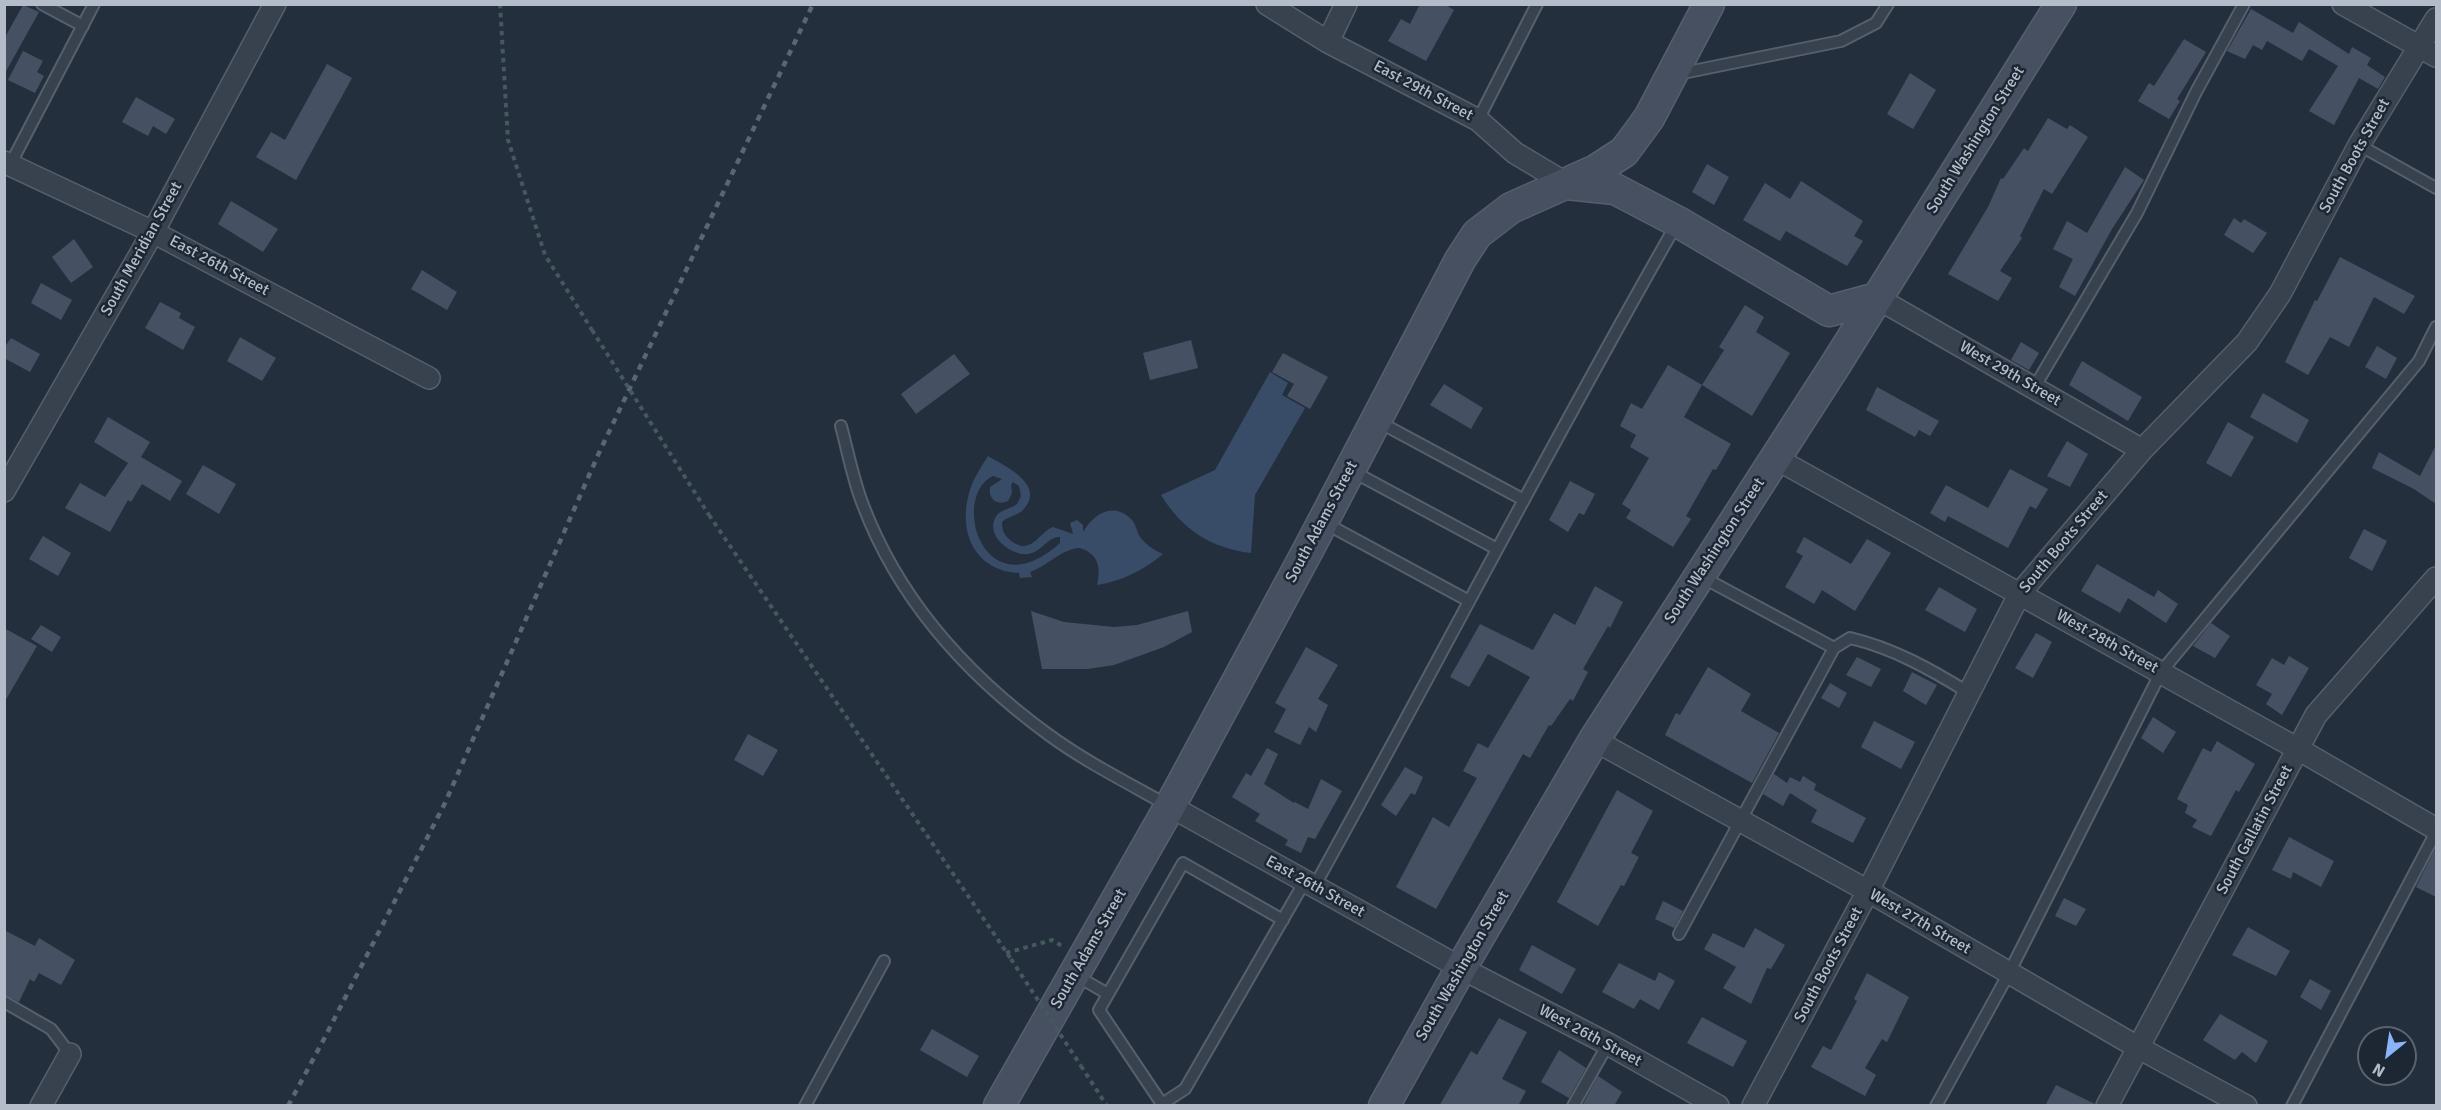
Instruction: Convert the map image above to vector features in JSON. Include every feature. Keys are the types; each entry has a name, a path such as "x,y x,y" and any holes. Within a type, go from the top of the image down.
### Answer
{"main road":[{"name":"South Adams Street","path":"999,1106 1170,806 1323,522 1460,260 1478,234 1511,208 1596,170 1624,152 1649,118 1709,4"},
{"name":"South Washington Street","path":"1384,1106 1461,968 1594,740 2063,5"},
{"name":"East 29th Street","path":"1567,184 1616,189 1678,222 1829,310"},
{"path":"1836,364 1829,310 1877,298"}],"street":[{"name":"South Meridian Street","path":"4,491 153,232 275,4"},
{"name":"East 29th Street","path":"1267,4 1328,42 1478,120 1515,153 1567,184"},
{"path":"1328,42 1347,4"},
{"path":"2343,4 2428,51"},
{"name":"South Boots Street","path":"1753,1106 1868,891 2020,593 2142,450 2247,342 2280,294 2359,145 2428,51 2436,20"},
{"name":"East 26th Street","path":"8,164 153,232 429,378"},
{"name":"West 29th Street","path":"1877,298 2142,450"},
{"name":"West 28th Street","path":"1775,458 2298,749 2436,830"},
{"name":"South Gallatin Street","path":"2107,1106 2316,714 2436,578"},
{"name":"West 27th Street","path":"1594,740 1868,891 2139,1048 2246,1106"},
{"name":"East 26th Street","path":"1170,806 1461,968"},
{"name":"West 26th Street","path":"1461,968 1608,1044 1718,1106"},
{"path":"41,1106 70,1054"}],"lane":[{"path":"42,4 83,26"},
{"path":"8,164 94,4"},
{"path":"1478,120 1537,4"},
{"path":"1672,76 1842,41 1876,23 1888,4"},
{"path":"2034,388 2137,213 2196,92 2244,4"},
{"path":"2359,145 2436,188"},
{"path":"1283,920 1183,863 1099,1010 1162,1104 1185,1089 1283,920 1310,884 1391,749 1497,549 1678,222"},
{"path":"1936,1106 2009,973 2161,672 2419,361 2436,327"},
{"path":"1376,420 1524,500"},
{"path":"841,426 863,505 893,567 924,617 962,661 1005,702 1051,737 1170,806"},
{"path":"1350,470 1497,549"},
{"path":"1323,522 1469,601"},
{"path":"1700,575 1834,648"},
{"path":"1679,934 1834,648 1850,638 1869,642 1930,669 1969,693"},
{"path":"2292,1106 2436,830"},
{"path":"805,1106 884,961"},
{"path":"1075,975 1107,994"},
{"path":"4,1002 51,1029 70,1054"},
{"path":"1573,1106 1608,1044"}],"path":[{"path":"500,4 508,140 545,255 709,515 1011,959 1107,1106"},
{"path":"1006,953 1052,940"}],"water":[{"path":"1270,372 1288,383 1282,395 1305,408 1255,495 1251,553 1223,547 1198,535 1178,518 1161,495 1215,470"},
{"path":"988,456 1021,477 1030,492 1029,501 1023,510 1002,522 1005,534 1017,545 1029,545 1053,527 1073,534 1070,523 1077,520 1083,525 1083,532 1093,519 1111,510 1125,514 1135,524 1142,540 1163,554 1132,574 1097,585 1099,573 1097,562 1091,554 1080,548 1067,551 1030,572 1032,577 1020,578 1019,573 1004,571 991,565 973,547 966,522 969,493","holes":["993,476 1002,479 990,487 990,495 994,500 1000,503 1008,501 1012,493 1013,482 1019,486 1021,496 1017,504 997,515 993,529 1000,542 1007,548 1021,554 1028,554 1033,553 1052,539 1060,537 1060,543 1033,561 1011,564 994,557 981,543 975,524 975,505 980,487"]}],"building":[{"path":"1420,4 1444,4 1454,10 1426,61 1388,41 1401,19 1410,24"},
{"path":"23,5 39,12 4,75 4,39"},
{"path":"2251,9 2293,33 2299,22 2349,54 2352,47 2371,58 2367,65 2385,77 2378,89 2359,78 2334,125 2309,111 2338,66 2309,49 2302,61 2267,41 2262,50 2253,45 2245,59 2227,51"},
{"path":"2184,39 2206,52 2177,99 2180,101 2169,119 2138,101 2149,83 2154,86"},
{"path":"23,51 43,61 37,72 44,76 35,93 8,80"},
{"path":"327,64 352,78 296,180 256,157 271,132 285,140"},
{"path":"1910,73 1936,90 1913,129 1887,114"},
{"path":"136,97 175,119 166,134 153,126 148,136 122,122"},
{"path":"2048,118 2067,129 2070,125 2088,137 2052,194 2044,189 2020,236 2022,238 2000,271 2012,278 1998,301 1948,274 1988,207 2001,178 2003,179 2024,148 2028,151"},
{"path":"1707,164 1729,177 1714,205 1692,192"},
{"path":"2125,167 2144,180 2112,229 2075,296 2059,287 2073,259 2053,249 2067,221 2087,233"},
{"path":"1801,181 1863,221 1854,236 1863,241 1847,266 1786,231 1780,241 1743,220 1765,183 1790,199"},
{"path":"231,201 278,229 263,252 218,224"},
{"path":"2234,218 2241,223 2244,219 2267,233 2253,253 2224,235"},
{"path":"74,239 93,267 71,283 52,257"},
{"path":"2340,257 2415,296 2404,314 2374,297 2349,347 2330,337 2308,375 2285,362 2315,300 2317,301"},
{"path":"422,270 457,292 447,310 411,289"},
{"path":"41,283 72,300 61,320 31,303"},
{"path":"160,302 181,313 179,318 195,327 183,350 145,328"},
{"path":"1745,305 1764,317 1756,332 1790,353 1752,416 1702,385 1724,350 1719,347"},
{"path":"240,337 276,358 262,381 227,361"},
{"path":"11,338 40,354 30,372 4,358 4,348"},
{"path":"1191,340 1198,368 1150,380 1143,353"},
{"path":"2021,342 2039,353 2029,370 2011,360"},
{"path":"2377,346 2397,358 2386,379 2365,367"},
{"path":"1283,353 1328,377 1310,409 1287,396 1294,384 1272,372"},
{"path":"954,354 970,374 916,414 901,394"},
{"path":"2082,361 2142,397 2128,421 2069,385"},
{"path":"1668,365 1702,385 1684,417 1731,444 1716,470 1713,469 1686,516 1691,519 1673,547 1626,518 1631,510 1622,504 1649,458 1630,447 1636,435 1620,426 1631,403 1642,409"},
{"path":"1444,384 1483,408 1471,429 1430,405"},
{"path":"1877,387 1939,421 1930,436 1919,430 1915,437 1866,410"},
{"path":"2263,393 2309,420 2297,443 2250,417"},
{"path":"108,417 150,442 141,457 182,481 170,501 142,484 131,502 128,500 110,532 65,508 80,483 105,497 128,463 94,442"},
{"path":"2228,422 2254,437 2231,477 2206,463"},
{"path":"2067,441 2088,454 2070,487 2047,476"},
{"path":"2436,445 2436,504 2414,489 2372,468 2379,452 2420,476"},
{"path":"203,465 236,484 219,514 186,494"},
{"path":"2010,469 2048,489 2036,509 2030,506 2008,548 1948,516 1945,522 1930,513 1946,485 1988,508"},
{"path":"1570,481 1595,494 1584,515 1579,513 1568,532 1549,520"},
{"path":"2364,529 2387,541 2372,571 2349,558"},
{"path":"43,536 71,553 58,576 29,559"},
{"path":"1804,537 1851,564 1867,539 1891,553 1855,611 1822,590 1814,604 1785,587 1803,556 1796,552"},
{"path":"2097,564 2154,597 2158,590 2178,604 2166,623 2128,598 2120,613 2081,591"},
{"path":"1595,586 1623,602 1610,628 1608,626 1583,669 1588,672 1573,701 1570,699 1551,726 1549,725 1530,758 1523,754 1436,909 1396,887 1433,817 1449,827 1477,778 1463,771 1478,743 1488,748 1530,677 1488,654 1469,687 1450,677 1480,624 1533,650 1554,613 1575,625"},
{"path":"1939,587 1977,609 1965,632 1925,610"},
{"path":"1031,611 1064,622 1114,627 1137,625 1188,611 1192,632 1164,647 1114,665 1088,669 1042,669"},
{"path":"2211,623 2230,636 2215,658 2193,646"},
{"path":"41,625 61,637 52,652 31,639"},
{"path":"4,628 37,646 4,703"},
{"path":"2036,633 2052,642 2033,678 2015,668"},
{"path":"1306,647 1338,665 1318,699 1328,705 1316,732 1309,727 1300,745 1274,732 1286,709 1275,703"},
{"path":"2289,656 2309,668 2282,715 2266,704 2272,694 2256,685 2272,658 2284,665"},
{"path":"1857,657 1881,669 1871,687 1846,675"},
{"path":"1708,667 1751,694 1741,711 1779,733 1752,783 1665,735 1676,713 1680,715"},
{"path":"1912,672 1937,685 1926,705 1903,691"},
{"path":"1830,683 1847,693 1839,708 1821,698"},
{"path":"2153,717 2176,732 2163,753 2141,738"},
{"path":"1874,721 1915,742 1901,769 1861,747"},
{"path":"748,734 778,750 763,776 734,760"},
{"path":"2217,741 2255,764 2239,792 2236,790 2211,836 2192,827 2197,820 2185,813 2188,805 2177,799 2203,748 2211,752"},
{"path":"1267,748 1278,754 1264,784 1294,803 1308,809 1321,779 1342,791 1315,839 1308,837 1301,853 1285,845 1288,840 1255,821 1260,814 1232,797 1246,773 1251,776"},
{"path":"1405,767 1423,777 1415,795 1411,793 1396,816 1381,805"},
{"path":"1774,774 1787,783 1790,777 1800,782 1803,776 1816,784 1814,790 1866,818 1853,843 1811,822 1817,810 1790,793 1783,806 1763,794"},
{"path":"1617,790 1653,811 1631,853 1639,857 1624,886 1621,885 1598,926 1557,902"},
{"path":"2289,837 2334,861 2321,887 2293,872 2291,879 2272,870"},
{"path":"2436,847 2436,897 2416,887"},
{"path":"2064,898 2086,909 2076,926 2055,916"},
{"path":"1663,901 1683,911 1674,928 1655,919"},
{"path":"2248,927 2290,951 2276,976 2232,955"},
{"path":"1755,928 1785,945 1771,969 1767,968 1751,1004 1723,988 1736,967 1704,949 1713,933 1744,948"},
{"path":"4,930 35,946 39,938 75,960 61,985 39,973 34,982 30,979 19,1002 4,995"},
{"path":"1532,945 1576,969 1562,994 1519,970"},
{"path":"1619,963 1655,981 1659,972 1675,981 1659,1010 1640,999 1634,1009 1602,992"},
{"path":"1867,973 1909,997 1887,1042 1882,1039 1865,1068 1876,1075 1865,1096 1811,1067 1823,1046 1831,1050 1857,1001 1854,999"},
{"path":"2310,979 2331,991 2321,1010 2300,997"},
{"path":"2220,1014 2268,1041 2256,1063 2242,1052 2235,1060 2203,1040"},
{"path":"1702,1017 1747,1041 1733,1067 1687,1043"},
{"path":"1499,1018 1527,1032 1502,1079 1526,1091 1518,1106 1439,1106 1471,1051 1477,1055"},
{"path":"932,1029 979,1056 967,1077 920,1050"},
{"path":"1559,1050 1586,1068 1569,1098 1541,1082"},
{"path":"1598,1076 1622,1092 1614,1106 1582,1106"},
{"path":"2056,1085 2095,1104 2094,1106 2045,1106"}],"railway":[{"path":"288,1106 445,803 598,455 813,4"}]}
